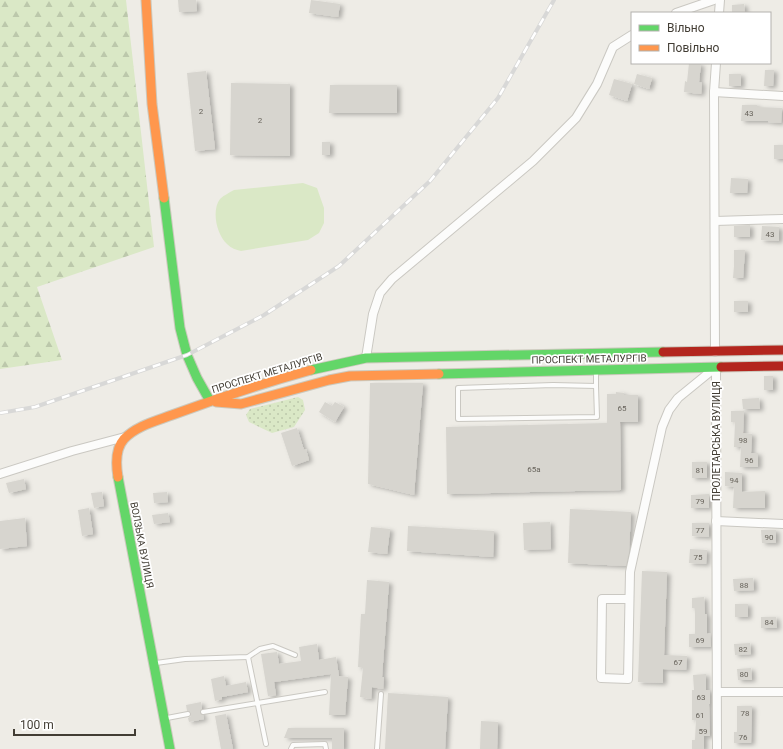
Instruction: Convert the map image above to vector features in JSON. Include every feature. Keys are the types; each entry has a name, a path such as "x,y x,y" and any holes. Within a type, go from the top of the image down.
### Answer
{"street":[{"path":"0,474 72,451 125,437 144,426 210,401 197,378 187,354 180,328 152,104 146,0"},
{"path":"679,12 714,0"},
{"path":"719,12 720,0"},
{"path":"366,358 372,314 380,293 392,279 533,161 576,118 597,84 613,47 631,35"},
{"path":"716,64 714,92 714,352 716,367"},
{"path":"714,92 783,96"},
{"path":"714,221 783,219"},
{"name":"ПРОСПЕКТ МЕТАЛУРГІВ","path":"210,401 340,363 366,358 783,350"},
{"path":"492,356 489,359 489,363 493,372"},
{"name":"ПРОСПЕКТ МЕТАЛУРГІВ","path":"210,401 242,404 329,380 350,376 596,369 783,366"},
{"name":"ПРОЛЕТАРСЬКА ВУЛИЦЯ","path":"716,367 717,749"},
{"name":"ПРОЛЕТАРСЬКА ВУЛИЦЯ","path":"629,599 602,599 601,678 628,679 630,572 662,427 669,410 678,398 716,367"},
{"name":"ВОЛЗЬКА ВУЛИЦЯ","path":"125,437 117,453 117,471 170,749"},
{"path":"716,521 783,524"},
{"path":"717,692 783,692"}],"lane":[{"path":"596,369 597,417 458,419 458,388 553,385 596,386"},
{"path":"154,664 185,659 248,657 260,649 273,646 295,654"},
{"path":"248,657 266,744"},
{"path":"203,712 325,692"},
{"path":"377,749 381,694"},
{"path":"164,719 188,714"},
{"path":"291,749 293,745 325,744 326,749"}],"green space":[{"path":"0,0 126,0 154,247 37,287 62,360 0,369"},
{"path":"303,183 317,188 324,208 324,223 319,233 308,240 241,251 232,248 223,240 216,223 216,210 217,204 223,196 234,190"},
{"path":"298,397 303,400 305,410 294,427 272,433 249,422 246,415 250,409"}],"building":[{"path":"178,0 196,0 197,11 179,12"},
{"path":"311,0 340,4 338,17 309,13"},
{"path":"744,4 745,12 732,12 732,5"},
{"path":"689,64 701,64 699,82 702,83 701,94 684,92 685,81 687,82"},
{"path":"765,70 774,70 773,86 764,86"},
{"path":"206,71 215,149 195,151 187,73"},
{"path":"637,74 652,78 649,89 634,84"},
{"path":"729,74 741,74 741,86 729,86"},
{"path":"614,79 632,84 627,101 609,95"},
{"path":"231,83 290,84 290,156 230,155"},
{"path":"330,85 397,85 397,113 329,113"},
{"path":"742,105 782,108 781,123 768,121 741,121"},
{"path":"322,142 330,142 330,155 322,155"},
{"path":"774,145 783,145 783,159 774,159"},
{"path":"731,178 748,179 747,193 730,193"},
{"path":"750,225 750,237 734,237 734,226"},
{"path":"762,226 779,227 779,241 761,240"},
{"path":"734,250 745,250 743,278 733,278"},
{"path":"734,301 748,301 748,312 734,312"},
{"path":"764,376 773,376 773,390 764,390"},
{"path":"370,383 423,383 414,495 368,484"},
{"path":"616,392 624,393 624,395 638,395 638,422 620,422 621,490 447,494 446,427 607,423 607,394 616,394"},
{"path":"759,398 760,409 743,409 742,399"},
{"path":"325,402 332,406 335,402 344,407 335,422 319,412"},
{"path":"731,411 744,411 743,433 752,434 751,453 758,453 758,467 740,467 741,447 734,447 735,422 731,422"},
{"path":"297,428 309,460 292,466 281,433"},
{"path":"692,462 707,462 707,478 692,478"},
{"path":"725,472 742,473 742,492 765,491 765,508 733,508 734,487 725,486"},
{"path":"24,479 26,489 9,493 6,483"},
{"path":"102,492 104,506 94,508 91,493"},
{"path":"167,492 168,502 154,503 153,493"},
{"path":"709,494 709,508 691,508 691,495"},
{"path":"89,508 93,534 82,536 78,510"},
{"path":"570,509 631,512 629,552 626,566 568,563"},
{"path":"168,513 170,522 154,524 152,515"},
{"path":"25,518 27,546 0,549 0,521"},
{"path":"550,522 551,549 524,550 523,523"},
{"path":"692,523 709,523 709,537 692,536"},
{"path":"408,526 494,531 493,557 407,551"},
{"path":"371,527 390,529 387,554 368,552"},
{"path":"761,530 776,530 776,543 762,543"},
{"path":"690,549 707,550 706,564 689,563"},
{"path":"642,571 667,572 664,655 687,656 686,670 663,669 663,683 638,682"},
{"path":"753,578 754,590 734,591 733,579"},
{"path":"367,580 389,582 382,677 384,677 383,689 372,687 371,699 360,697 363,668 358,667 361,614 365,614"},
{"path":"704,597 705,614 707,614 707,634 710,633 711,647 689,647 689,634 695,634 695,608 692,608 692,598"},
{"path":"735,604 748,604 748,617 735,617"},
{"path":"761,617 776,617 777,628 761,628"},
{"path":"750,643 751,654 735,655 734,644"},
{"path":"317,644 319,660 336,657 339,676 348,677 345,715 329,715 331,674 274,682 276,695 268,696 261,654 277,652 279,664 301,661 299,647"},
{"path":"751,668 752,680 738,680 737,669"},
{"path":"706,674 706,690 710,690 710,736 704,736 704,749 692,749 692,740 695,740 696,720 692,720 692,690 694,690 693,675"},
{"path":"224,676 226,686 246,682 248,692 222,697 222,699 215,701 211,679"},
{"path":"388,693 448,697 445,749 385,749"},
{"path":"201,702 202,709 200,712 204,719 189,722 188,718 191,714 190,711 187,711 186,705"},
{"path":"737,706 752,706 751,743 734,743 734,732 737,732"},
{"path":"226,714 233,749 221,749 215,716"},
{"path":"481,721 498,722 497,749 480,749"},
{"path":"288,728 344,728 344,749 332,749 332,738 284,738"}],"railway":[{"path":"0,413 35,407 187,355 264,315 339,266 430,181 498,98 554,0"}],"traffic: fast":[{"path":"164,198 180,328 187,355 197,378 210,401"},
{"path":"311,370 366,358 663,352"},
{"path":"439,374 721,367"},
{"path":"118,477 170,749"}],"traffic: slow":[{"path":"146,0 152,104 164,198"},
{"path":"118,477 117,462 119,447 129,434 140,427 224,397 311,370"},
{"path":"216,402 241,404 329,380 350,376 439,374"}],"traffic: jam":[{"path":"663,352 783,350"},
{"path":"721,367 783,366"}]}
